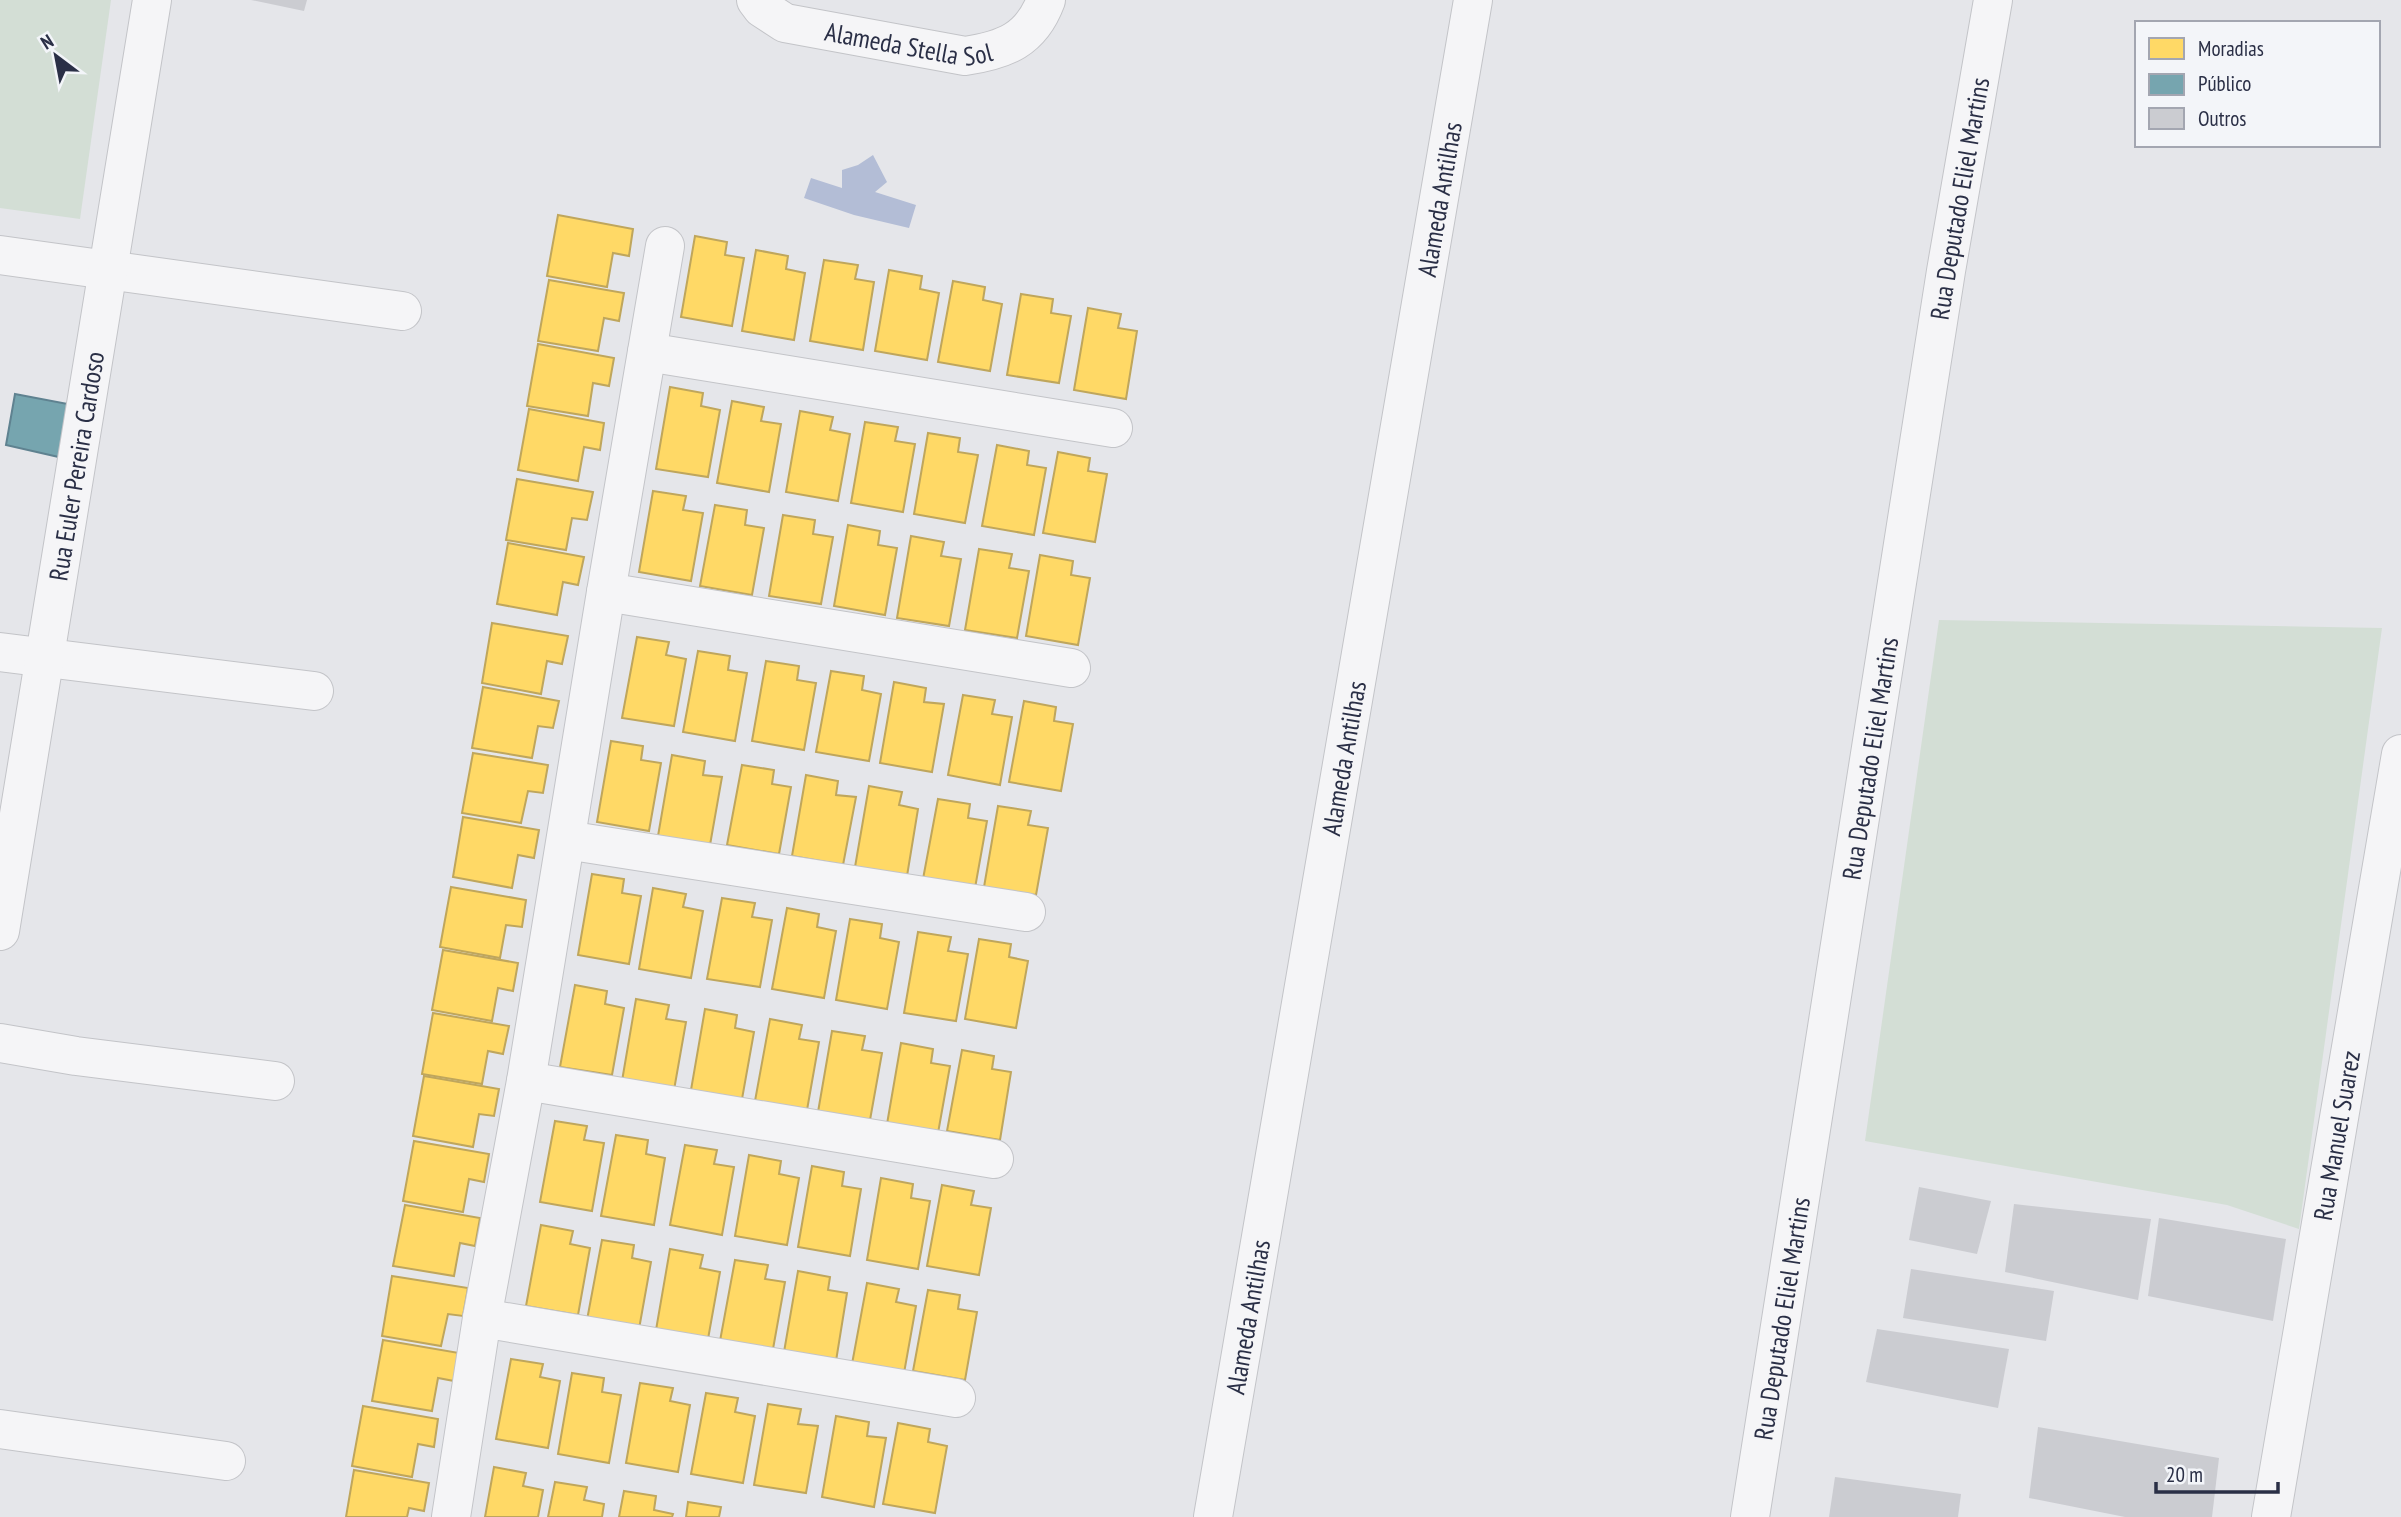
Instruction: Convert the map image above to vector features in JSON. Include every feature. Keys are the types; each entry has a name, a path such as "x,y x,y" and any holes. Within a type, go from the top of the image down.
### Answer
{"street":[{"name":"Rua Euler Pereira Cardoso","path":"0,931 152,0"},
{"name":"Alameda Stella Sol","path":"756,0 762,8 785,23 965,56 994,52 1023,37 1041,14 1046,0"},
{"name":"Alameda Antilhas","path":"1213,1517 1473,0"},
{"name":"Rua Deputado Eliel Martins","path":"1750,1517 1944,285 1993,0"},
{"path":"451,1517 482,1318 526,1081 665,246"},
{"path":"0,255 402,311"},
{"path":"647,352 1113,428"},
{"path":"606,592 1071,668"},
{"path":"0,652 314,691"},
{"name":"Rua Manuel Suarez","path":"2271,1517 2401,754"},
{"path":"566,840 1026,912"},
{"path":"0,1043 76,1056 275,1081"},
{"path":"526,1081 994,1160"},
{"path":"482,1318 956,1398"},
{"path":"0,1429 226,1461"}],"shaded area":[{"path":"0,0 111,0 80,219 0,208"},
{"path":"1939,620 2382,628 2299,1229 2227,1205 1865,1141"}],"water":[{"path":"873,155 887,182 875,192 916,205 909,228 854,215 804,198 811,178 842,188 842,170 858,165"}],"building: Moradias":[{"path":"558,215 633,229 629,256 613,253 607,287 547,276"},
{"path":"695,236 727,242 725,255 744,258 732,326 681,317"},
{"path":"756,250 788,256 786,269 805,273 794,340 742,331"},
{"path":"824,260 858,265 855,279 874,282 863,350 810,341"},
{"path":"889,270 922,276 920,289 939,293 927,360 875,351"},
{"path":"549,280 624,293 619,321 604,318 598,351 538,341"},
{"path":"953,281 985,287 983,300 1002,304 990,371 938,362"},
{"path":"1021,294 1053,299 1051,313 1071,316 1059,383 1007,375"},
{"path":"1088,308 1121,314 1118,328 1137,331 1126,399 1074,390"},
{"path":"538,344 614,358 609,386 593,383 588,416 527,406"},
{"path":"670,387 703,393 701,406 720,410 708,477 656,469"},
{"path":"732,401 764,407 761,421 781,424 769,492 717,483"},
{"path":"529,409 604,423 600,450 584,447 578,481 518,470"},
{"path":"800,411 833,417 830,430 850,434 838,501 786,492"},
{"path":"865,422 898,427 895,441 915,444 903,512 851,503"},
{"path":"928,433 960,438 958,452 978,455 965,523 914,514"},
{"path":"997,445 1029,451 1027,465 1046,468 1034,535 982,526"},
{"path":"1058,452 1090,458 1088,471 1107,474 1095,542 1043,533"},
{"path":"517,479 593,492 587,520 572,518 566,550 506,540"},
{"path":"653,491 686,496 683,510 703,513 691,581 639,572"},
{"path":"715,505 747,510 745,525 764,528 752,595 700,586"},
{"path":"783,515 815,520 813,534 833,537 821,604 769,596"},
{"path":"848,525 880,531 878,545 897,548 885,615 834,606"},
{"path":"911,536 944,542 941,556 961,559 949,626 897,618"},
{"path":"508,543 584,557 578,585 563,582 557,615 497,604"},
{"path":"979,549 1012,554 1009,568 1029,571 1017,638 965,630"},
{"path":"1040,555 1073,561 1071,575 1090,578 1078,645 1026,636"},
{"path":"492,623 568,636 562,664 547,661 541,694 482,683"},
{"path":"637,637 669,642 666,655 686,659 674,726 622,718"},
{"path":"698,651 730,656 728,670 747,673 735,741 683,732"},
{"path":"766,661 799,666 797,680 816,683 804,750 752,741"},
{"path":"831,671 864,676 862,690 881,694 869,761 816,752"},
{"path":"894,682 926,688 924,702 944,704 932,772 880,763"},
{"path":"483,687 559,701 553,728 538,726 532,758 472,748"},
{"path":"963,695 995,700 992,714 1012,717 1000,785 948,775"},
{"path":"1024,701 1056,707 1054,721 1073,724 1061,791 1009,782"},
{"path":"611,741 643,746 641,760 661,763 649,831 597,822"},
{"path":"473,753 548,765 543,793 528,791 521,823 462,813"},
{"path":"672,755 705,761 703,775 722,777 710,845 658,836"},
{"path":"742,765 774,770 772,784 791,787 779,854 727,845"},
{"path":"806,775 838,781 836,795 856,797 843,865 792,856"},
{"path":"869,786 902,792 899,805 918,809 907,876 855,867"},
{"path":"938,799 970,804 968,818 987,821 975,888 923,879"},
{"path":"998,806 1031,811 1028,825 1048,828 1036,895 984,887"},
{"path":"463,817 539,830 534,858 518,855 512,888 453,877"},
{"path":"592,874 624,879 622,893 641,896 629,964 578,955"},
{"path":"451,887 526,900 522,927 506,925 500,958 440,947"},
{"path":"653,888 686,894 683,907 703,911 691,978 639,969"},
{"path":"722,898 755,903 752,917 772,920 760,987 707,979"},
{"path":"787,908 819,914 817,927 836,931 824,998 772,989"},
{"path":"850,919 882,924 880,938 899,942 887,1009 836,1000"},
{"path":"918,932 951,937 948,951 968,954 956,1021 904,1013"},
{"path":"979,939 1011,944 1009,957 1028,961 1016,1028 965,1019"},
{"path":"443,950 518,963 513,991 498,988 492,1021 432,1010"},
{"path":"575,985 607,991 605,1004 624,1008 612,1075 560,1067"},
{"path":"636,999 669,1005 666,1019 686,1022 674,1090 622,1081"},
{"path":"705,1009 737,1015 735,1028 754,1032 742,1099 691,1090"},
{"path":"433,1013 509,1026 503,1054 488,1051 482,1084 422,1074"},
{"path":"770,1019 802,1025 799,1039 819,1042 807,1110 755,1101"},
{"path":"832,1031 865,1036 862,1050 882,1053 870,1120 818,1112"},
{"path":"901,1043 933,1049 931,1063 950,1066 938,1133 887,1124"},
{"path":"962,1050 994,1056 992,1069 1011,1072 1000,1140 947,1131"},
{"path":"424,1076 499,1089 494,1116 479,1114 473,1147 413,1136"},
{"path":"555,1121 587,1126 584,1140 604,1143 592,1211 540,1202"},
{"path":"616,1135 648,1140 646,1154 665,1158 654,1225 601,1216"},
{"path":"414,1141 489,1154 484,1182 469,1179 463,1212 403,1201"},
{"path":"685,1145 717,1150 714,1164 734,1167 722,1235 670,1225"},
{"path":"749,1155 781,1161 779,1174 799,1178 787,1245 735,1236"},
{"path":"812,1166 844,1172 842,1186 861,1189 850,1256 798,1247"},
{"path":"881,1178 913,1184 911,1198 930,1201 918,1269 867,1260"},
{"path":"942,1185 974,1191 971,1205 991,1208 979,1275 927,1266"},
{"path":"405,1205 480,1218 475,1246 460,1243 454,1276 393,1266"},
{"path":"541,1225 573,1231 570,1244 590,1248 578,1315 526,1306"},
{"path":"602,1240 634,1245 632,1258 651,1262 639,1329 587,1320"},
{"path":"670,1249 703,1255 700,1268 720,1272 708,1339 656,1330"},
{"path":"735,1260 768,1265 765,1279 785,1282 773,1349 720,1341"},
{"path":"798,1271 830,1277 828,1290 847,1293 836,1361 784,1352"},
{"path":"392,1276 468,1288 463,1316 448,1314 441,1346 382,1336"},
{"path":"867,1283 899,1289 896,1302 916,1306 904,1373 852,1364"},
{"path":"928,1290 960,1295 958,1309 977,1312 965,1380 913,1371"},
{"path":"383,1340 459,1353 454,1381 438,1378 432,1411 372,1401"},
{"path":"511,1359 543,1364 540,1377 560,1381 548,1448 496,1439"},
{"path":"572,1373 604,1378 602,1392 621,1395 609,1463 558,1454"},
{"path":"640,1383 673,1388 670,1401 690,1405 678,1472 626,1463"},
{"path":"706,1393 738,1398 735,1412 755,1416 743,1483 691,1474"},
{"path":"768,1404 801,1409 798,1424 818,1426 806,1493 754,1485"},
{"path":"363,1406 438,1419 434,1447 418,1444 412,1477 352,1466"},
{"path":"836,1416 869,1422 867,1436 886,1438 874,1507 822,1497"},
{"path":"898,1423 930,1429 928,1442 947,1446 935,1513 883,1504"},
{"path":"494,1467 526,1473 523,1486 543,1490 538,1517 485,1517"},
{"path":"354,1470 429,1483 424,1511 409,1508 407,1517 346,1517"},
{"path":"555,1482 587,1487 584,1500 604,1504 602,1517 548,1517"},
{"path":"624,1491 656,1496 654,1510 673,1514 672,1517 619,1517"},
{"path":"688,1502 721,1507 719,1517 686,1517"}],"building: Público":[{"path":"15,394 73,405 63,458 6,445"}],"building: Outros":[{"path":"251,0 307,0 304,11"},
{"path":"1919,1187 1991,1201 1977,1254 1909,1240"},
{"path":"2014,1204 2151,1219 2138,1300 2005,1272"},
{"path":"2159,1218 2286,1239 2273,1321 2148,1296"},
{"path":"1911,1269 2054,1291 2046,1341 1903,1318"},
{"path":"1877,1329 2009,1349 1998,1408 1866,1382"},
{"path":"2038,1427 2219,1458 2212,1517 2125,1517 2029,1498"},
{"path":"1835,1477 1961,1494 1958,1517 1829,1517"}]}
